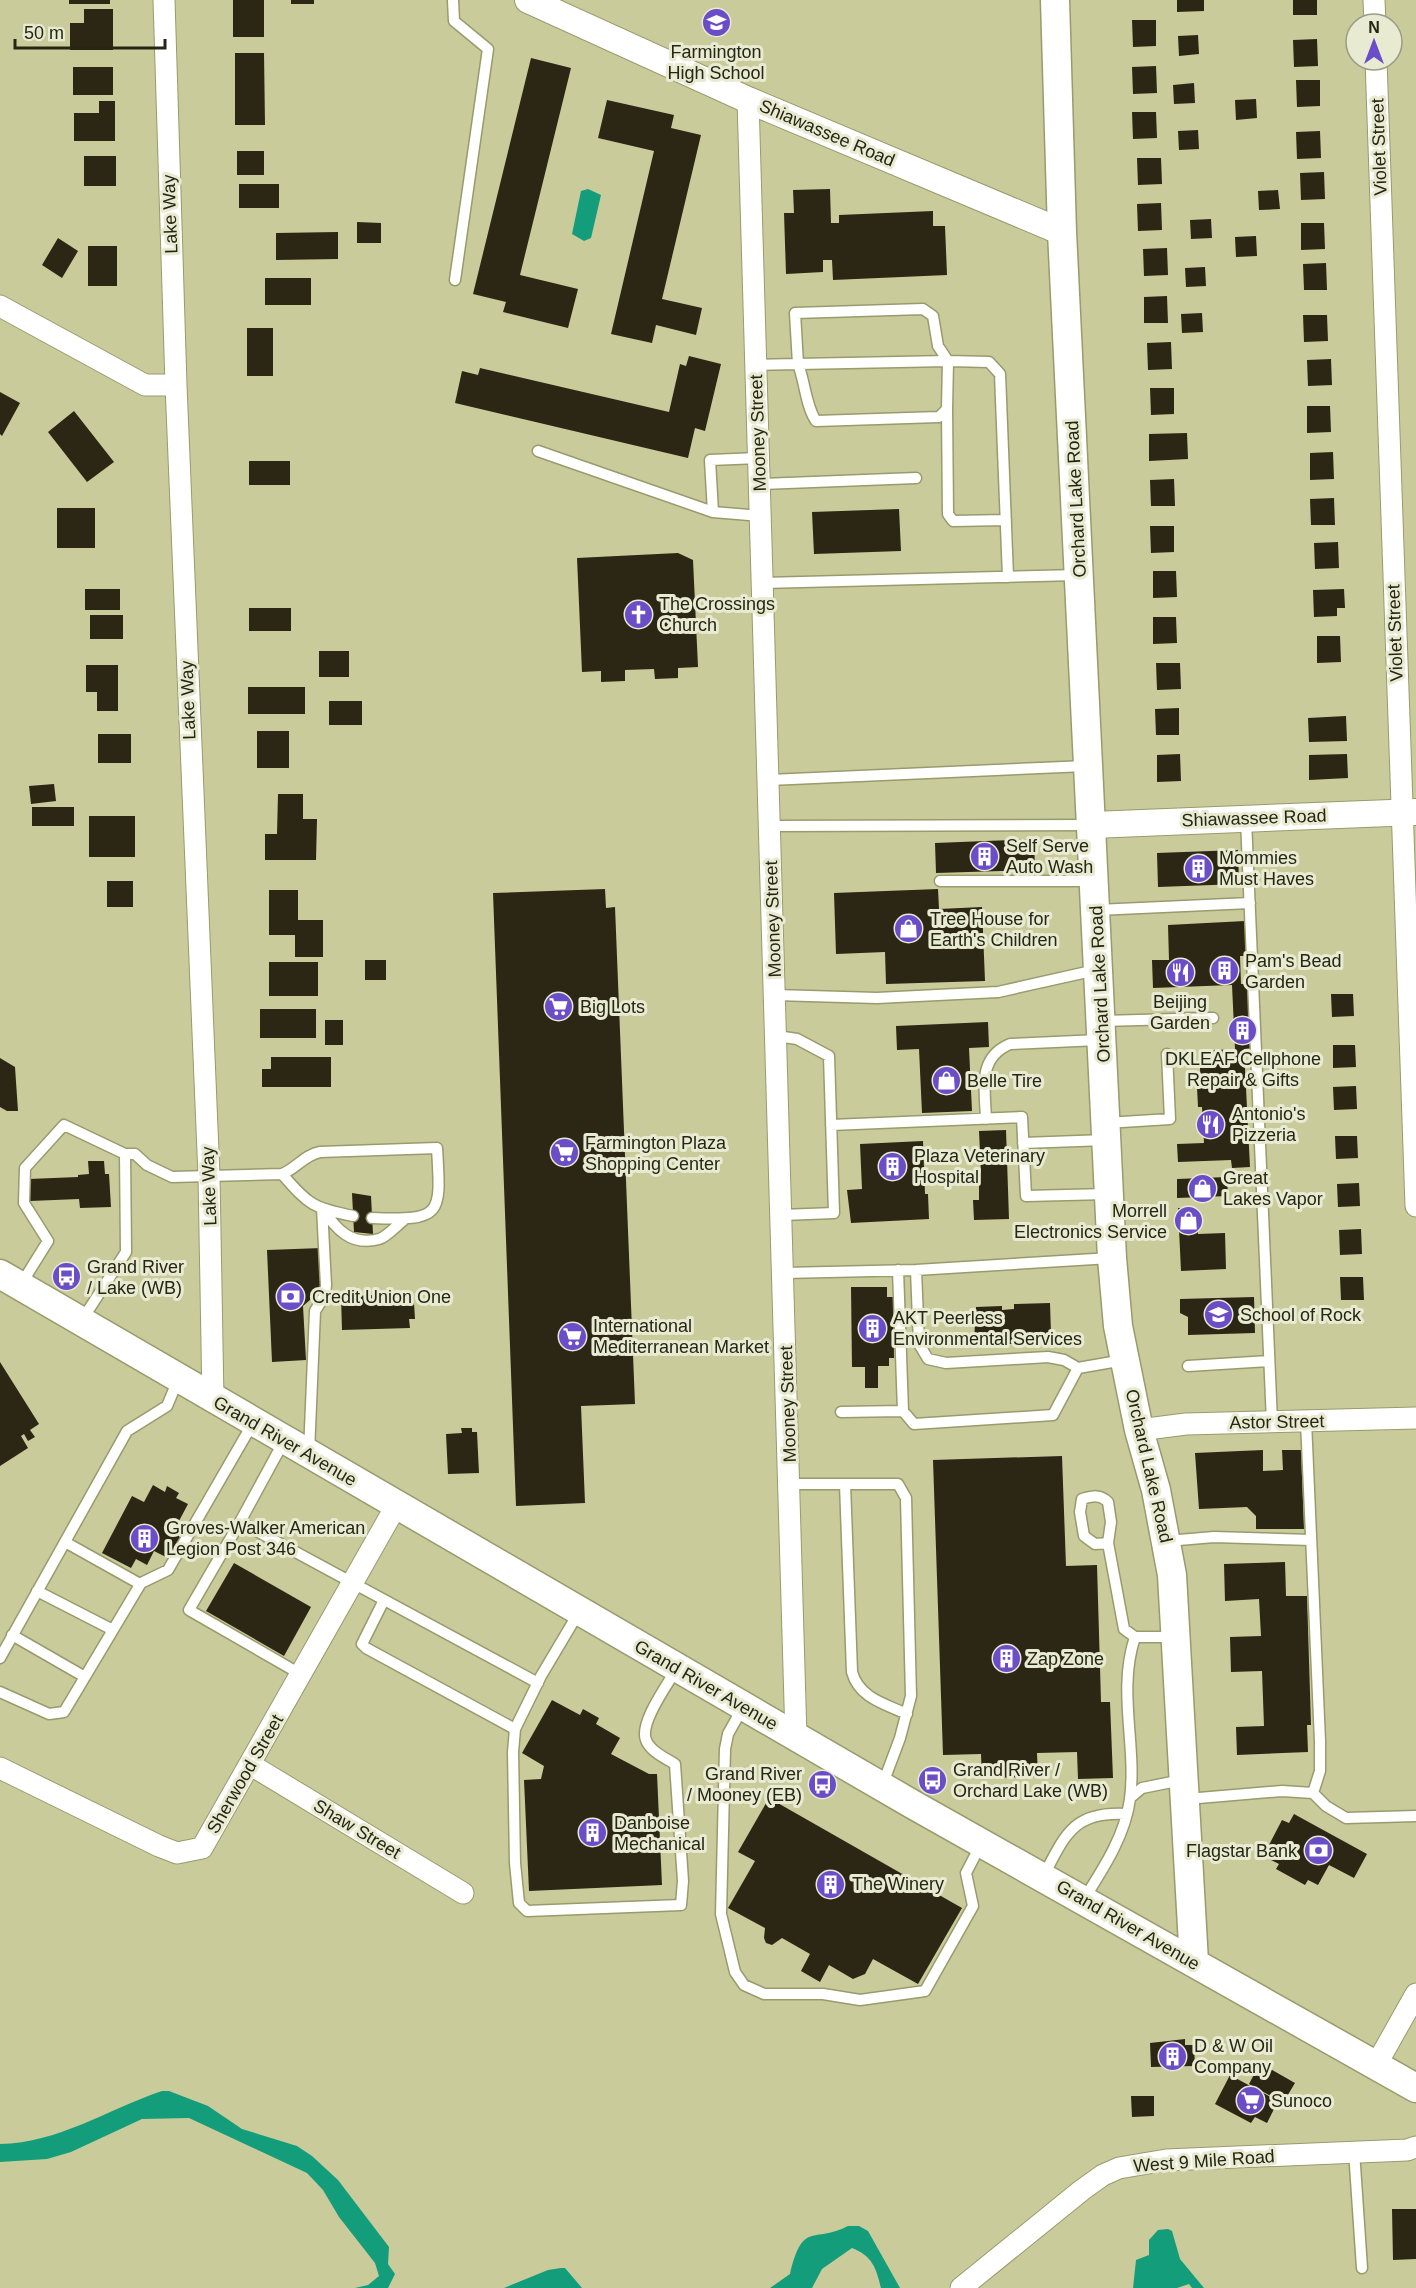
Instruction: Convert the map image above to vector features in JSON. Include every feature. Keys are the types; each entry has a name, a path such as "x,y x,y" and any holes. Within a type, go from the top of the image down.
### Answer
{"main road":[{"name":"Orchard Lake Road","path":"1054,0 1062,232 1112,1258 1118,1326 1139,1430 1167,1541 1177,1637 1183,1790 1194,1962"},
{"name":"Grand River Avenue","path":"10,1280 178,1380 881,1786 1416,2088"}],"street":[{"name":"Lake Way","path":"164,0 176,385 209,1176 213,1400"},
{"name":"Shiawassee Road","path":"528,0 748,100 1062,232"},
{"name":"Violet Street","path":"1377,72 1409,812 1416,1206"},
{"name":"Mooney Street","path":"748,100 796,1737"},
{"path":"0,306 146,385 176,385"},
{"name":"Shiawassee Road","path":"1092,825 1409,812"},
{"name":"Astor Street","path":"1139,1430 1186,1424 1416,1418"},
{"name":"Sherwood Street","path":"0,1768 177,1852 202,1848 396,1506"},
{"name":"Shaw Street","path":"251,1765 462,1893"},
{"path":"1376,2065 1416,1994"},
{"name":"West 9 Mile Road","path":"961,2288 1057,2209 1103,2175 1119,2168 1166,2160 1407,2150 1416,2147"}],"lane":[{"path":"453,0 454,21 488,49 455,280"},
{"path":"947,409 939,417 816,422 809,413 806,383 798,364 795,313 923,309 933,316 938,346 948,361 948,514 953,521 1006,520"},
{"path":"756,365 989,362 1000,374 1008,577"},
{"path":"538,451 712,512 761,516"},
{"path":"712,512 710,460 759,458"},
{"path":"760,484 916,478"},
{"path":"763,584 1080,575"},
{"path":"769,780 1089,765"},
{"path":"1246,819 1272,1422"},
{"path":"770,826 1092,825"},
{"path":"940,881 1095,881"},
{"path":"1096,910 1250,903"},
{"path":"775,995 877,998 998,992 1099,969"},
{"path":"986,1119 984,1072 987,1061 999,1048 1010,1044 1102,1030 1213,1018"},
{"path":"777,1036 797,1039 830,1056 834,1213 782,1215"},
{"path":"1023,1143 1106,1132 1170,1119 1167,1054"},
{"path":"831,1125 1022,1118 1026,1196 1109,1194"},
{"path":"10,1280 48,1241 24,1203 25,1168 64,1125 125,1154 135,1154 147,1165 172,1177 282,1174 297,1166 304,1157 320,1152 436,1148 439,1197 436,1208 428,1215 405,1219 372,1218"},
{"path":"81,1322 126,1252 125,1154"},
{"path":"282,1174 307,1202 353,1216"},
{"path":"322,1208 335,1229 346,1237 380,1239 405,1219"},
{"path":"308,1455 315,1311 325,1294 326,1285 322,1208"},
{"path":"784,1274 916,1270 1112,1258"},
{"path":"898,1270 903,1411 914,1424 1053,1415 1078,1368"},
{"path":"916,1270 919,1344 928,1359 946,1363 1048,1357 1064,1360 1078,1368 1125,1360"},
{"path":"1188,1366 1269,1361"},
{"path":"0,1658 127,1431 167,1406 178,1380"},
{"path":"841,1412 903,1411"},
{"path":"1306,1421 1320,1741 1320,1771 1313,1793"},
{"path":"0,1692 49,1714 64,1712 140,1584 168,1570 253,1423"},
{"path":"284,1441 189,1610 302,1675"},
{"path":"790,1484 898,1484 906,1498 911,1696 907,1714 881,1786"},
{"path":"845,1484 854,1681 865,1694 907,1714"},
{"path":"1108,1543 1095,1544 1084,1536 1080,1512 1083,1499 1093,1496 1108,1502 1111,1522 1108,1543 1124,1629 1135,1638 1177,1637"},
{"path":"240,1522 538,1683"},
{"path":"1167,1541 1214,1537 1311,1540"},
{"path":"65,1542 140,1584"},
{"path":"37,1591 113,1630"},
{"path":"384,1600 364,1636 362,1644 366,1648 515,1729"},
{"path":"579,1612 538,1683 515,1729 513,1752 515,1863 519,1903 526,1911 681,1905 683,1881 675,1764 651,1749 645,1739 644,1726 677,1668"},
{"path":"12,1635 85,1677"},
{"path":"1084,1900 1111,1856 1130,1798 1127,1677 1128,1657 1135,1638"},
{"path":"743,1706 728,1734 725,1749 721,1914 735,1972 744,1986 764,1994 823,1994 860,2000 925,1991 973,1906 966,1873 982,1842"},
{"path":"1130,1798 1142,1788 1282,1791 1313,1793 1326,1806 1346,1818 1416,1816"},
{"path":"1043,1877 1067,1831 1078,1821 1096,1815 1126,1814"},
{"path":"1354,2151 1362,2268"}],"shaded area":[{"path":"588,189 601,195 591,238 584,241 572,234 581,191"},
{"path":"162,2091 169,2091 208,2106 242,2129 297,2146 312,2156 338,2180 389,2247 388,2264 395,2274 388,2288 355,2288 368,2285 379,2276 375,2263 339,2217 323,2190 307,2173 189,2118 142,2119 71,2152 47,2159 0,2162 0,2144 43,2138 63,2132"},
{"path":"848,2226 859,2226 868,2231 900,2288 881,2288 872,2263 852,2248 822,2269 812,2288 770,2288 790,2274 795,2257 805,2240 811,2236"},
{"path":"1158,2230 1172,2231 1180,2259 1204,2288 1192,2288 1189,2284 1177,2288 1133,2288 1136,2260 1149,2255 1149,2240"},
{"path":"565,2268 582,2288 504,2288 548,2270"}],"building":[{"path":"69,0 110,0 110,4 69,4"},
{"path":"233,0 264,0 264,37 233,37"},
{"path":"291,0 314,0 314,4 291,4"},
{"path":"1177,0 1204,0 1204,11 1177,12"},
{"path":"1293,0 1317,0 1317,15 1293,15"},
{"path":"84,9 113,9 113,50 70,50 70,23 84,23"},
{"path":"1132,20 1156,20 1156,46 1133,47"},
{"path":"1198,35 1199,54 1179,56 1178,36"},
{"path":"1317,39 1318,66 1294,67 1293,40"},
{"path":"235,53 264,53 265,125 235,125"},
{"path":"531,58 571,68 520,275 578,289 568,328 503,312 506,302 473,294"},
{"path":"1156,66 1157,93 1133,94 1132,67"},
{"path":"73,67 113,67 113,95 73,95"},
{"path":"1296,80 1320,80 1320,106 1297,107"},
{"path":"1194,83 1195,103 1174,104 1173,85"},
{"path":"1256,99 1257,118 1236,120 1235,100"},
{"path":"607,100 674,115 671,128 701,135 662,299 702,308 696,335 656,325 652,343 611,334 654,151 598,138"},
{"path":"99,101 115,101 115,141 74,141 74,113 99,113"},
{"path":"1132,112 1156,112 1157,138 1133,139"},
{"path":"1198,130 1199,149 1179,150 1178,131"},
{"path":"1320,131 1321,158 1297,159 1296,132"},
{"path":"237,151 264,151 264,175 237,175"},
{"path":"84,156 116,156 116,186 84,186"},
{"path":"1137,158 1161,158 1162,184 1138,185"},
{"path":"1324,172 1325,199 1301,200 1300,173"},
{"path":"239,184 279,184 279,208 239,208"},
{"path":"830,189 831,223 839,223 839,215 933,211 933,226 945,226 947,275 833,280 832,260 823,260 823,272 786,274 784,213 794,213 793,190"},
{"path":"1278,190 1280,209 1259,210 1258,191"},
{"path":"1161,203 1162,230 1138,231 1137,204"},
{"path":"1211,219 1212,238 1191,239 1190,220"},
{"path":"357,222 381,223 381,243 357,243"},
{"path":"1301,223 1324,223 1325,249 1301,250"},
{"path":"338,232 338,259 276,260 276,233"},
{"path":"1256,236 1257,256 1236,257 1235,237"},
{"path":"58,238 78,251 62,278 42,265"},
{"path":"88,246 117,246 117,286 88,286"},
{"path":"1167,248 1168,275 1144,276 1143,249"},
{"path":"1326,263 1327,290 1304,290 1303,264"},
{"path":"1205,267 1206,286 1186,287 1185,268"},
{"path":"265,278 311,278 311,305 265,305"},
{"path":"1167,296 1168,323 1144,323 1144,297"},
{"path":"1202,313 1203,332 1182,333 1181,314"},
{"path":"1303,315 1327,315 1328,341 1304,342"},
{"path":"247,328 273,328 273,376 247,376"},
{"path":"1171,342 1172,369 1148,370 1147,343"},
{"path":"689,356 721,364 705,431 695,428 688,458 455,403 462,371 478,375 480,368 669,412 680,364 686,366"},
{"path":"1331,359 1332,385 1308,386 1307,360"},
{"path":"1150,388 1174,388 1174,414 1151,415"},
{"path":"0,392 20,403 2,436 0,434"},
{"path":"1307,406 1330,406 1331,432 1307,433"},
{"path":"74,411 114,462 87,482 48,432"},
{"path":"1187,433 1188,459 1149,461 1149,434"},
{"path":"1333,452 1334,479 1310,480 1310,453"},
{"path":"249,461 290,461 290,485 249,485"},
{"path":"1174,479 1175,506 1151,506 1150,480"},
{"path":"1334,498 1335,525 1311,525 1310,499"},
{"path":"57,508 95,508 95,548 57,548"},
{"path":"899,509 901,551 814,554 812,512"},
{"path":"1150,526 1174,526 1174,552 1151,553"},
{"path":"1338,542 1339,568 1315,569 1314,543"},
{"name":"The Crossings Church","path":"678,553 693,560 698,667 678,668 678,678 655,679 654,669 625,670 625,681 601,682 601,671 582,672 577,558"},
{"path":"1153,571 1176,571 1177,597 1153,598"},
{"path":"85,589 120,589 120,610 85,610"},
{"path":"1344,589 1345,608 1337,608 1337,616 1314,617 1313,590"},
{"path":"249,608 291,608 291,631 249,631"},
{"path":"90,615 123,615 123,639 90,639"},
{"path":"1153,617 1176,617 1177,643 1153,644"},
{"path":"1317,636 1340,636 1341,662 1317,663"},
{"path":"319,651 349,651 349,677 319,677"},
{"path":"1156,663 1180,663 1181,689 1157,690"},
{"path":"86,665 118,665 118,711 97,711 97,692 86,692"},
{"path":"248,687 305,687 305,714 248,714"},
{"path":"329,701 362,701 362,725 329,725"},
{"path":"1179,708 1179,735 1156,735 1155,709"},
{"path":"1346,716 1347,741 1309,742 1308,718"},
{"path":"257,731 289,731 289,768 257,768"},
{"path":"98,734 131,734 131,763 98,763"},
{"path":"1180,754 1181,781 1157,782 1157,755"},
{"path":"1347,754 1348,778 1309,780 1309,755"},
{"path":"54,784 56,801 31,804 29,786"},
{"path":"278,794 303,794 303,819 317,819 316,860 265,860 265,834 277,834"},
{"path":"32,807 74,807 74,826 32,826"},
{"path":"89,816 135,816 135,857 89,857"},
{"name":"Self Serve Auto Wash","path":"1034,839 1035,870 936,873 935,843"},
{"name":"Mommies Must Haves","path":"1238,850 1239,884 1158,887 1157,853"},
{"path":"107,881 133,881 133,907 107,907"},
{"name":"Farmington Plaza Shopping Center","path":"605,889 606,908 615,907 635,1404 581,1406 585,1503 516,1506 493,893"},
{"name":"Tree House for Earth's Children","path":"938,889 939,909 982,907 985,981 886,984 885,952 836,954 834,893"},
{"path":"269,890 298,890 298,920 323,920 323,957 295,957 295,935 269,935"},
{"path":"1245,921 1247,956 1240,956 1241,984 1251,984 1254,1048 1244,1049 1250,1167 1232,1168 1231,1160 1178,1162 1177,1144 1204,1143 1202,1107 1198,1107 1197,1087 1201,1086 1199,1051 1235,1049 1232,985 1153,988 1152,960 1169,960 1168,925"},
{"path":"365,960 386,960 386,980 365,980"},
{"path":"269,962 318,962 318,996 269,996"},
{"path":"1331,994 1353,994 1354,1016 1332,1017"},
{"path":"260,1009 316,1009 316,1038 260,1038"},
{"path":"325,1020 343,1020 343,1045 325,1045"},
{"name":"Belle Tire","path":"988,1022 989,1047 969,1048 972,1111 922,1113 919,1049 897,1050 896,1026"},
{"path":"1333,1045 1355,1045 1356,1067 1333,1068"},
{"path":"271,1057 331,1057 331,1087 262,1087 262,1069 271,1069"},
{"path":"0,1058 15,1067 18,1111 7,1111 0,1107"},
{"path":"1356,1086 1357,1109 1334,1110 1333,1087"},
{"path":"1006,1130 1009,1219 974,1220 973,1200 979,1200 979,1184 954,1185 953,1174 981,1173 979,1131"},
{"path":"1335,1136 1357,1136 1358,1158 1336,1159"},
{"name":"Plaza Veterinary Hospital","path":"923,1141 925,1194 928,1194 929,1219 851,1223 847,1190 862,1189 860,1144"},
{"path":"88,1161 104,1161 105,1174 109,1174 111,1207 80,1208 79,1199 30,1201 29,1179 78,1177 78,1175 89,1174"},
{"name":"Great Lakes Vapor","path":"1227,1177 1228,1196 1177,1198 1177,1179"},
{"path":"1359,1183 1360,1206 1338,1207 1337,1184"},
{"path":"352,1193 371,1196 373,1234 354,1232"},
{"path":"1178,1208 1196,1208 1198,1234 1225,1233 1226,1269 1181,1271"},
{"path":"1361,1229 1362,1254 1340,1255 1339,1230"},
{"name":"Credit Union One","path":"322,1248 324,1288 303,1306 306,1360 272,1362 267,1250"},
{"path":"1340,1277 1363,1277 1364,1300 1341,1300"},
{"name":"AKT Peerless Environmental Services","path":"851,1287 887,1287 887,1297 893,1297 894,1358 889,1358 889,1366 878,1366 878,1388 865,1388 865,1367 852,1367"},
{"path":"409,1294 409,1303 414,1303 415,1319 409,1319 410,1328 342,1330 341,1296"},
{"name":"School of Rock","path":"1254,1297 1255,1333 1188,1335 1188,1317 1180,1313 1180,1299"},
{"path":"1050,1303 1051,1334 1033,1334 1033,1339 1016,1340 1016,1344 1007,1344 1007,1340 991,1341 991,1345 986,1345 985,1341 974,1341 976,1307 1002,1306 1002,1310 1014,1309 1014,1304"},
{"path":"0,1362 39,1424 30,1430 35,1437 28,1441 24,1434 21,1436 28,1448 0,1466"},
{"path":"461,1428 472,1428 472,1432 477,1432 479,1473 448,1474 446,1434 462,1433"},
{"path":"1263,1450 1263,1471 1283,1470 1282,1450 1301,1450 1304,1529 1256,1529 1256,1516 1247,1507 1199,1509 1195,1453"},
{"name":"Zap Zone","path":"1062,1456 1066,1566 1097,1565 1101,1702 1110,1702 1113,1778 1078,1779 1077,1752 1037,1753 1038,1777 982,1778 981,1754 943,1755 933,1460"},
{"name":"Groves-Walker American Legion Post 346","path":"153,1485 165,1492 167,1486 179,1493 176,1498 188,1504 179,1521 188,1525 170,1559 154,1551 147,1565 136,1559 131,1568 102,1553 132,1496 144,1502"},
{"path":"1285,1562 1286,1596 1307,1596 1311,1725 1307,1725 1308,1752 1237,1755 1236,1727 1264,1726 1262,1671 1231,1672 1230,1637 1261,1636 1259,1599 1225,1601 1224,1564"},
{"path":"234,1563 311,1607 284,1656 206,1611"},
{"name":"Danboise Mechanical","path":"552,1700 580,1715 583,1709 599,1718 596,1724 620,1738 611,1754 649,1774 657,1774 662,1885 529,1891 524,1780 541,1779 544,1766 522,1753"},
{"name":"The Winery","path":"769,1798 962,1908 918,1984 873,1959 865,1974 853,1979 829,1965 820,1982 801,1971 810,1954 782,1938 772,1945 766,1943 765,1928 728,1908 755,1861 738,1852"},
{"name":"Flagstar Bank","path":"1294,1814 1367,1854 1354,1878 1329,1865 1318,1885 1308,1880 1305,1885 1276,1869 1279,1864 1269,1859 1275,1848 1269,1845 1282,1820 1289,1823"},
{"name":"D & W Oil Company","path":"1185,2039 1185,2045 1194,2045 1195,2066 1151,2067 1150,2043"},
{"path":"1260,2063 1295,2083 1283,2103 1249,2084"},
{"path":"1230,2075 1278,2101 1267,2123 1255,2117 1251,2123 1215,2104"},
{"path":"1131,2096 1154,2096 1154,2116 1132,2117"},
{"path":"1392,2209 1416,2209 1416,2259 1393,2260"}],"place":[{"name":"Farmington High School","path":"716,23"},
{"name":"The Crossings Church","path":"638,614"},
{"name":"Self Serve Auto Wash","path":"985,856"},
{"name":"Mommies Must Haves","path":"1198,868"},
{"name":"Tree House for Earth's Children","path":"909,929"},
{"name":"Pam's Bead Garden","path":"1224,971"},
{"name":"Beijing Garden","path":"1180,973"},
{"name":"Big Lots","path":"559,1007"},
{"name":"DKLEAF Cellphone Repair & Gifts","path":"1243,1030"},
{"name":"Belle Tire","path":"946,1081"},
{"name":"Antonio's Pizzeria","path":"1211,1124"},
{"name":"Farmington Plaza Shopping Center","path":"564,1153"},
{"name":"Plaza Veterinary Hospital","path":"893,1166"},
{"name":"Great Lakes Vapor","path":"1202,1188"},
{"name":"Morrell Electronics Service","path":"1188,1221"},
{"name":"Grand River / Lake (WB)","path":"66,1277"},
{"name":"Credit Union One","path":"291,1297"},
{"name":"School of Rock","path":"1219,1315"},
{"name":"AKT Peerless Environmental Services","path":"872,1328"},
{"name":"International Mediterranean Market","path":"572,1336"},
{"name":"Groves-Walker American Legion Post 346","path":"145,1538"},
{"name":"Zap Zone","path":"1006,1659"},
{"name":"Grand River / Orchard Lake (WB)","path":"932,1780"},
{"name":"Grand River / Mooney (EB)","path":"823,1784"},
{"name":"Danboise Mechanical","path":"593,1833"},
{"name":"Flagstar Bank","path":"1318,1851"},
{"name":"The Winery","path":"831,1884"},
{"name":"D & W Oil Company","path":"1173,2056"},
{"name":"Sunoco","path":"1250,2101"}]}
